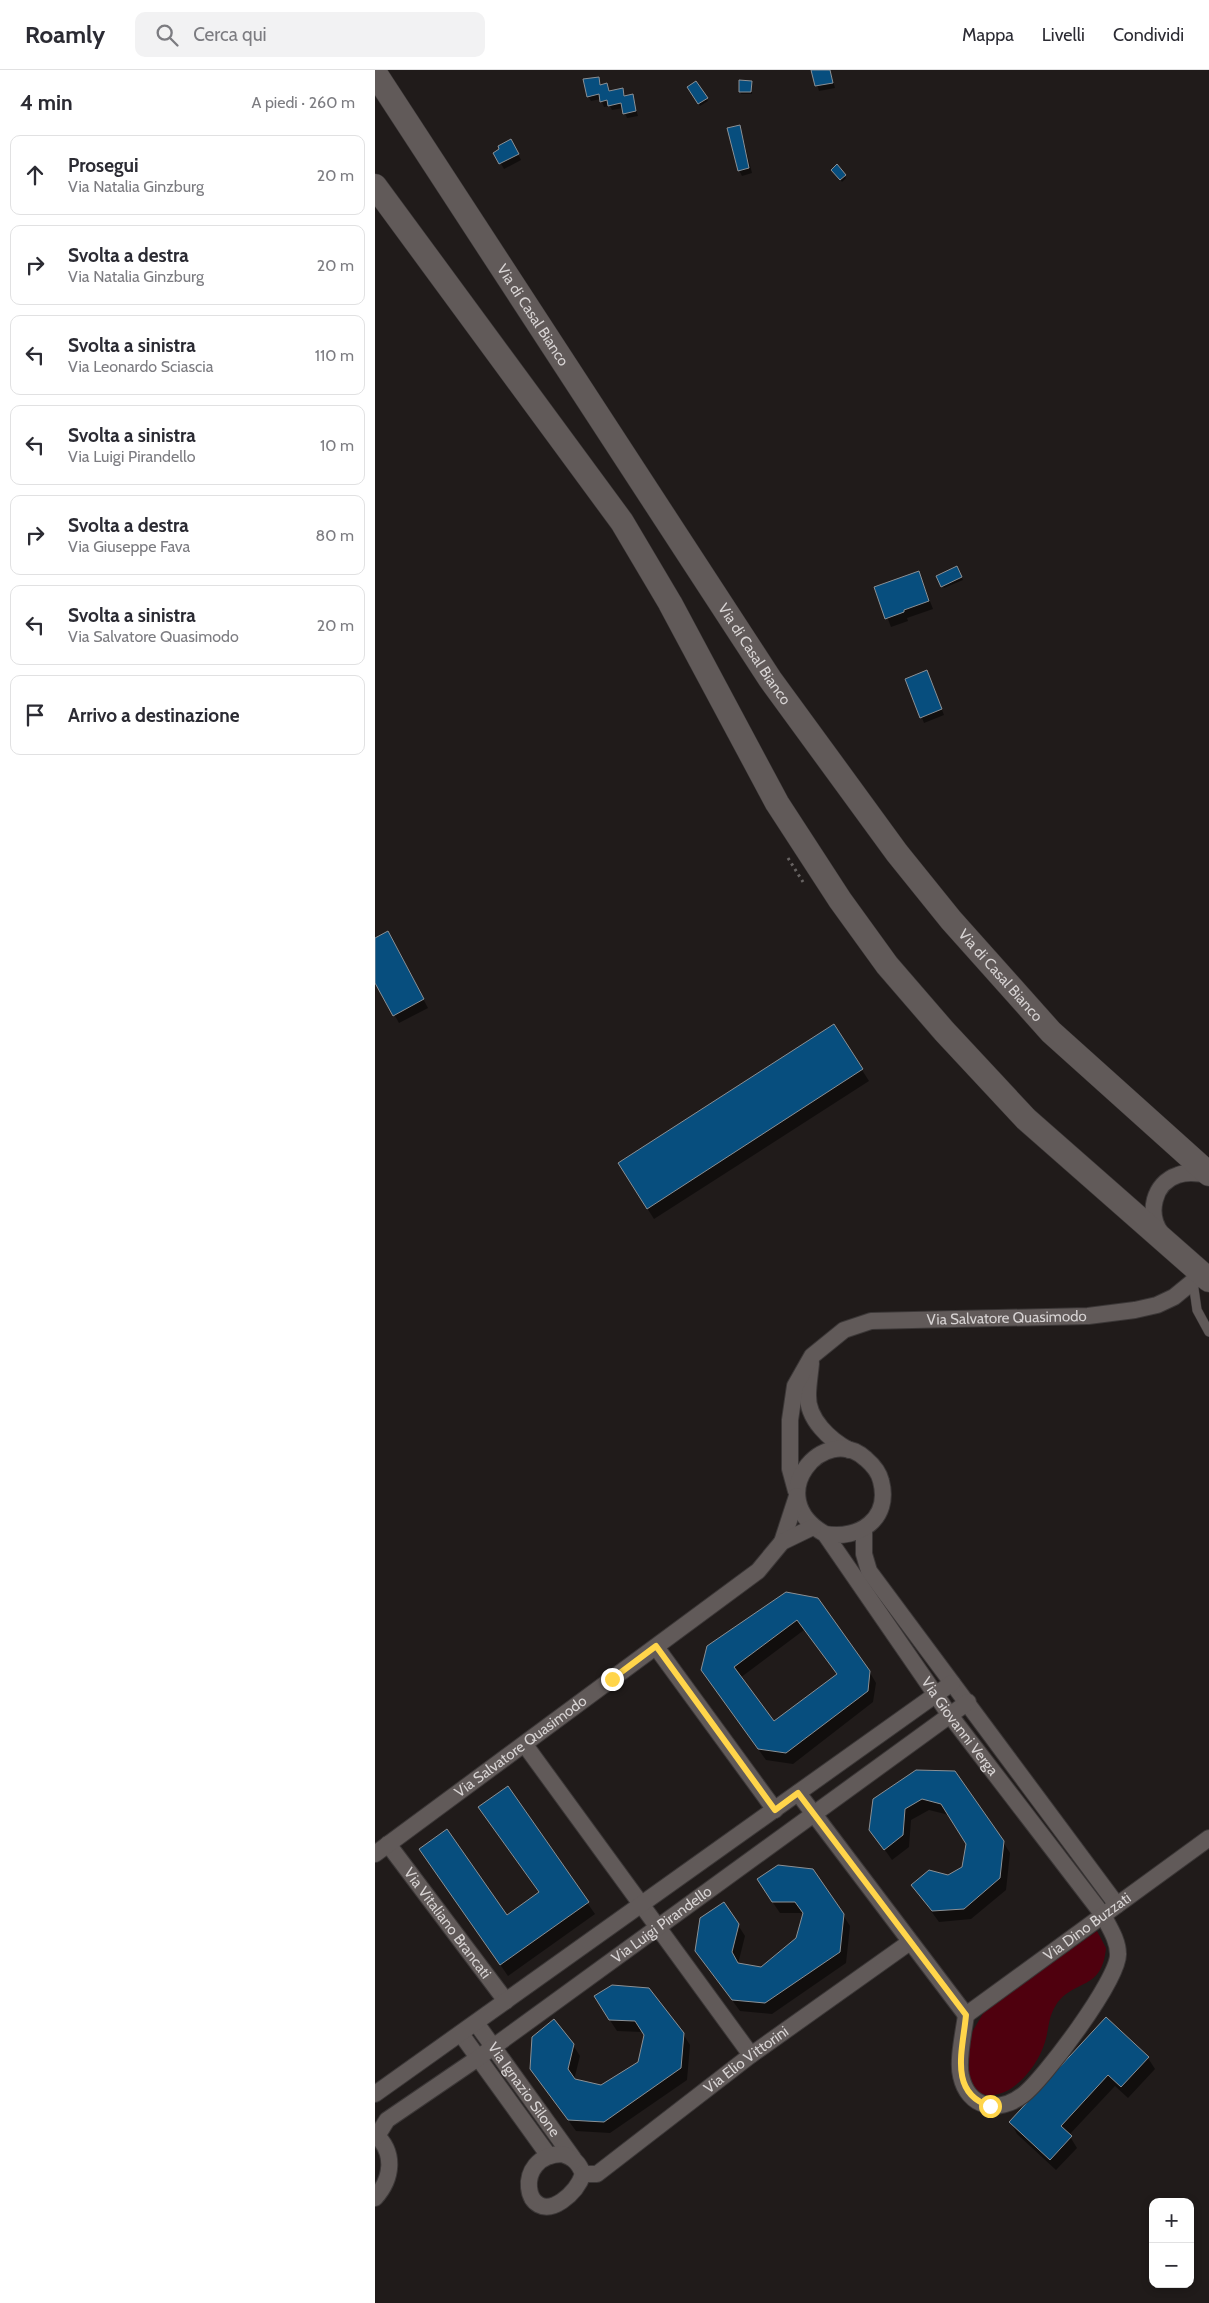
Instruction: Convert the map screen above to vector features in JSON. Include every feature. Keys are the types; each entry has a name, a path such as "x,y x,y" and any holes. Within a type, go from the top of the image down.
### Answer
{"main road":[{"name":"Via di Casal Bianco","path":"375,72 766,672 897,853 955,926 1051,1032 1209,1175"},
{"path":"375,186 622,522 670,603 777,803 826,880 877,951 922,1006 1026,1119 1168,1243 1201,1279"}],"street":[{"path":"1168,1243 1155,1225 1153,1215 1154,1203 1159,1191 1168,1180 1179,1174 1192,1172 1209,1175"},
{"name":"Via Salvatore Quasimodo","path":"382,1849 758,1571 782,1542 797,1493 790,1469 790,1420 795,1386 812,1356 844,1330 871,1322 1088,1316 1121,1312 1165,1302 1201,1279"},
{"path":"812,1356 807,1397 816,1422 835,1443 849,1450 868,1461 881,1479 883,1494 874,1520 864,1529 845,1535 819,1530 804,1517 797,1493 800,1476 808,1464 820,1454 834,1450 849,1450"},
{"name":"Via Giovanni Verga","path":"864,1529 864,1554 869,1572 968,1702 1117,1905"},
{"name":"Via Salvatore Quasimodo","path":"782,1542 819,1530"},
{"name":"Via Giovanni Verga","path":"819,1530 949,1714 1103,1915 1114,1939 1118,1955 1111,1976 1078,2027 1048,2067 1023,2095 1004,2106 990,2106 976,2102 965,2089 960,2074 966,2015"},
{"path":"656,1646 775,1810"},
{"name":"Via Luigi Pirandello","path":"375,2094 952,1683"},
{"name":"Via Luigi Pirandello","path":"376,2135 387,2120 478,2058 968,1702"},
{"path":"525,1745 751,2055"},
{"path":"798,1793 966,2015"},
{"name":"Via Dino Buzzati","path":"966,2015 1209,1838"},
{"name":"Via Vitaliano Brancati","path":"382,1849 506,2001"},
{"name":"Via Elio Vittorini","path":"583,2174 597,2174 751,2055 911,1942"},
{"name":"Via Ignazio Silone","path":"476,2022 573,2158"},
{"name":"Via Ignazio Silone","path":"461,2034 549,2156"},
{"path":"375,2198 384,2188 389,2175 390,2160 385,2147 376,2135"},
{"path":"562,2154 573,2158 580,2166 583,2174 571,2195 556,2205 545,2206 535,2203 530,2196 528,2184 529,2176 541,2160 549,2156 562,2154"}],"lane":[{"path":"1201,1279 1197,1310 1209,1332"}],"shaded area":[{"path":"1097,1931 1106,1948 1099,1972 1086,1983 1063,1997 1056,2005 1051,2014 1041,2053 1027,2074 1008,2090 997,2094 986,2095 975,2091 967,2073 968,2047 971,2034 985,2010"}],"building":[{"path":"811,70 830,70 833,83 815,86"},
{"path":"599,77 600,85 607,83 609,91 623,88 624,96 633,94 636,111 623,114 621,103 608,106 607,100 600,102 599,94 587,97 583,79"},
{"path":"739,80 752,81 751,92 739,92"},
{"path":"696,81 708,98 698,104 687,87"},
{"path":"740,125 749,168 738,171 727,128"},
{"path":"511,139 519,154 499,164 493,153 499,149 498,146"},
{"path":"837,164 846,175 840,180 831,170"},
{"path":"957,566 962,577 941,587 936,576"},
{"path":"919,571 929,601 885,619 874,587"},
{"path":"927,670 942,709 920,718 905,679"},
{"path":"388,931 424,999 393,1016 375,983 375,938"},
{"path":"834,1024 863,1069 647,1209 618,1163"},
{"path":"786,1592 818,1598 870,1671 868,1691 786,1753 758,1749 701,1670 707,1646","holes":["797,1620 837,1674 774,1721 734,1667"]},
{"path":"916,1770 955,1771 1004,1841 1000,1878 964,1909 932,1911 911,1885 929,1870 948,1875 962,1867 966,1844 941,1804 922,1799 905,1809 903,1835 884,1850 869,1830 873,1799"},
{"path":"508,1786 589,1902 500,1965 419,1849 447,1829 507,1915 539,1892 478,1807"},
{"path":"778,1865 813,1869 844,1914 840,1952 765,2003 732,2000 695,1951 700,1918 724,1902 739,1924 732,1952 738,1963 761,1967 796,1938 803,1913 795,1902 772,1902 757,1879"},
{"path":"612,1985 649,1988 684,2033 681,2068 604,2122 568,2120 530,2069 532,2037 554,2019 574,2044 568,2069 575,2079 601,2085 638,2062 644,2035 635,2021 609,2020 594,1996"},
{"path":"1106,2017 1149,2057 1121,2087 1108,2075 1061,2126 1072,2136 1050,2160 1009,2122"}],"route":[{"path":"612,1679 656,1646 775,1810 798,1793 966,2015 960,2074 965,2089 976,2102 990,2106"}]}
